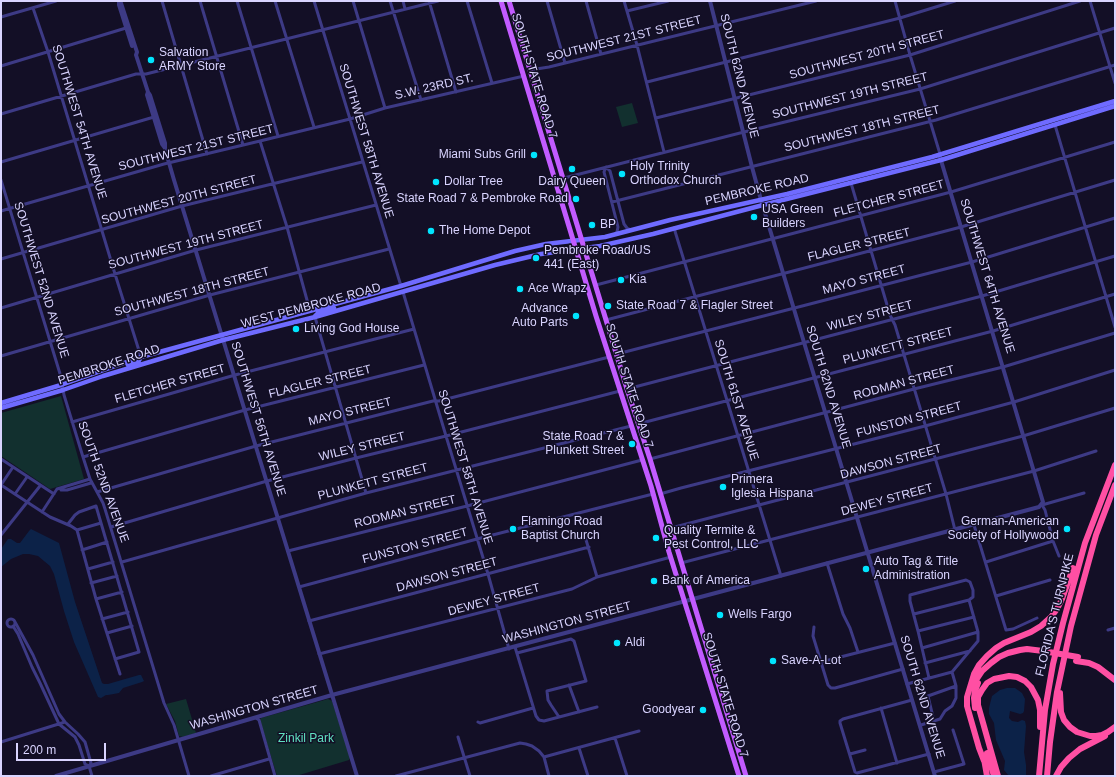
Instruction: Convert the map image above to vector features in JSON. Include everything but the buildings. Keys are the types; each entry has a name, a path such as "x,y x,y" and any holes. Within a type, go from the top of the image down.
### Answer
{"highway":[{"name":"FLORIDA'S TURNPIKE","path":"1039,776 1045,710 1053,664 1072,585 1084,543 1115,465"},
{"name":"FLORIDA'S TURNPIKE","path":"1047,776 1060,674 1070,626 1094,541 1115,485"},
{"path":"984,761 967,706 967,697 974,674 987,656 996,648 1004,643 1031,632 1051,617 1062,599 1078,554 1084,543"},
{"path":"987,776 983,748 971,706 972,693 976,680 982,671 991,663 1014,651 1027,649 1098,664 1109,670 1115,676"},
{"path":"994,776 974,706 975,691 978,683 993,666 1004,658 1024,652 1042,652"},
{"path":"1077,659 1098,667 1115,680"},
{"path":"1060,674 1061,712 1064,720 1070,727 1077,732 1090,736 1102,735 1115,728"},
{"path":"998,776 978,705 978,697 982,690 987,683 994,678 1009,676 1017,677 1028,684 1035,693 1040,710 1039,768"},
{"path":"1056,776 1069,758 1080,749 1115,728"}],"main road":[{"name":"SOUTH STATE ROAD 7","path":"501,1 609,357 651,486 671,557 739,776"},
{"name":"SOUTH STATE ROAD 7","path":"509,1 746,776"},
{"path":"520,62 525,68 530,70"},
{"path":"524,76 529,78 534,84"},
{"name":"PEMBROKE ROAD","path":"403,292 523,258 605,245 674,228 940,154 1086,110 1115,104"},
{"name":"PEMBROKE ROAD","path":"401,286 515,251 546,244 599,238 715,210 762,203 851,183 941,160 1089,115 1115,104"},
{"path":"1055,125 1060,120 1084,113 1086,110"},
{"path":"537,118 549,131"},
{"path":"851,183 857,178 893,169 900,165"},
{"path":"674,228 679,221 710,214 715,210"},
{"path":"403,292 409,287 432,279 434,276"},
{"path":"371,301 372,299 393,293 401,286"},
{"name":"WEST PEMBROKE ROAD","path":"222,337 401,286"},
{"name":"WEST PEMBROKE ROAD","path":"222,337 314,317 403,292"},
{"path":"314,317 320,312 336,308 344,302"},
{"path":"285,324 289,321 305,317 310,311"},
{"name":"PEMBROKE ROAD","path":"1,405 7,404 14,399 62,388 141,357 222,337"},
{"name":"PEMBROKE ROAD","path":"1,405 152,361 222,337"},
{"path":"152,361 153,358 172,349"},
{"path":"118,371 123,367 138,362 141,357"},
{"path":"617,382 621,387 627,389"},
{"path":"620,391 626,393 630,399"},
{"path":"651,486 660,494"},
{"path":"653,494 657,496 663,505"},
{"path":"712,690 722,695"},
{"path":"712,690 724,702"}],"street":[{"path":"1,17 56,1"},
{"name":"SOUTHWEST 56TH AVENUE","path":"119,1 134,53 150,95 165,143 165,148"},
{"name":"SOUTHWEST 56TH AVENUE","path":"119,1 121,3 137,52 136,55"},
{"path":"162,1 207,154"},
{"path":"200,1 243,145"},
{"path":"237,1 278,136"},
{"path":"275,1 314,127"},
{"name":"SOUTHWEST 58TH AVENUE","path":"314,1 401,286"},
{"path":"353,1 385,108"},
{"path":"390,1 421,100"},
{"path":"402,1 405,9"},
{"path":"417,1 418,6"},
{"path":"1,114 136,74 146,74 429,2 438,1"},
{"path":"467,1 492,83"},
{"path":"547,1 565,64"},
{"path":"586,1 601,54"},
{"path":"624,1 637,45 664,152"},
{"path":"627,11 668,1"},
{"name":"SOUTH 62ND AVENUE","path":"710,1 752,167 772,239 935,774"},
{"name":"SOUTHWEST 21ST STREET","path":"530,70 549,68 816,1"},
{"name":"SOUTHWEST 64TH AVENUE","path":"895,1 1014,402 1043,502 1042,505 1045,510 1053,541 1059,556"},
{"path":"646,82 900,18 955,1"},
{"name":"SOUTHWEST 20TH STREET","path":"656,118 910,55 1080,1"},
{"path":"1090,1 1115,83"},
{"path":"429,2 456,92"},
{"name":"SOUTHWEST 54TH AVENUE","path":"33,8 48,52 141,357"},
{"path":"1,66 126,28"},
{"name":"SOUTHWEST 19TH STREET","path":"564,178 920,89 1115,28"},
{"name":"SOUTHWEST 18TH STREET","path":"612,202 930,121 1115,65"},
{"name":"S.W. 23RD ST.","path":"350,119 385,108 524,76"},
{"name":"SOUTHWEST 56TH AVENUE","path":"148,92 147,95 162,144 170,162 182,206 357,776"},
{"path":"1,162 154,117"},
{"name":"SOUTHWEST 21ST STREET","path":"1,210 170,162 350,119"},
{"path":"1055,125 1115,327"},
{"path":"260,141 287,227 310,311"},
{"name":"FLETCHER STREET","path":"596,285 951,192 1115,142"},
{"name":"SOUTHWEST 20TH STREET","path":"1,259 102,231 182,206 362,162"},
{"path":"615,234 618,227 604,172 606,167 610,171 624,224 631,230"},
{"name":"SOUTHWEST 52ND AVENUE","path":"1,180 50,341 62,388"},
{"name":"FLAGLER STREET","path":"606,320 962,227 1115,180"},
{"path":"851,183 946,494 955,530"},
{"name":"SOUTHWEST 19TH STREET","path":"1,308 196,250 376,205"},
{"name":"MAYO STREET","path":"617,354 972,262 1115,218"},
{"name":"SOUTH 61ST AVENUE","path":"674,228 781,576"},
{"name":"SOUTHWEST 18TH STREET","path":"1,356 210,295 389,249"},
{"name":"WILEY STREET","path":"627,389 982,296 1115,256"},
{"name":"SOUTHWEST 58TH AVENUE","path":"403,292 488,574 509,649"},
{"name":"PLUNKETT STREET","path":"638,424 993,331 1115,294"},
{"path":"314,317 366,492"},
{"name":"FLETCHER STREET","path":"72,422 234,374 414,329"},
{"name":"RODMAN STREET","path":"650,459 1003,367 1115,333"},
{"name":"MAYO STREET","path":"97,492 256,446 609,357"},
{"name":"FLAGLER STREET","path":"83,457 245,410 424,364"},
{"name":"FUNSTON STREET","path":"660,494 1014,402 1115,370"},
{"name":"SOUTH 52ND AVENUE","path":"62,388 91,481 103,503 122,562"},
{"name":"WILEY STREET","path":"111,527 267,481 620,391"},
{"name":"DAWSON STREET","path":"670,528 1023,436 1115,408"},
{"name":"PLUNKETT STREET","path":"122,562 366,492 631,426"},
{"name":"DEWEY STREET","path":"681,563 1034,471 1096,451"},
{"path":"1,459 54,494"},
{"name":"RODMAN STREET","path":"288,551 642,460"},
{"path":"13,467 1,485 50,517 68,524 77,530 96,599 120,674"},
{"path":"15,494 27,477"},
{"path":"42,512 57,489 67,490 91,481"},
{"path":"1,535 40,486"},
{"name":"WASHINGTON STREET","path":"56,776 332,695 685,602 867,552 1039,508 1042,505 1084,493"},
{"name":"FUNSTON STREET","path":"299,587 653,494"},
{"path":"68,524 78,512 96,506 139,652 115,659"},
{"path":"77,530 101,522"},
{"path":"974,525 1006,630 1013,629 1037,618"},
{"path":"584,533 597,577"},
{"path":"986,562 1053,541"},
{"path":"82,550 107,542"},
{"name":"DAWSON STREET","path":"309,620 589,547"},
{"name":"DEWEY STREET","path":"319,654 572,589 597,577 671,557"},
{"path":"88,569 113,562"},
{"path":"122,562 164,703 174,725 189,776"},
{"path":"827,563 843,614 850,628 858,652"},
{"path":"92,583 117,576"},
{"path":"914,614 969,600 973,597 973,590 970,582 966,580 910,595 910,601 929,678"},
{"path":"996,596 1050,580"},
{"path":"96,599 122,592"},
{"path":"907,684 952,672 978,641 978,632 969,600"},
{"path":"102,619 128,612"},
{"path":"918,631 974,617"},
{"path":"89,766 85,764 75,737 59,724 18,634 13,626 8,625 8,620 12,619 15,622 33,655 59,714 85,742 91,763 89,766 92,776"},
{"path":"13,626 15,625 15,622"},
{"path":"107,633 132,626"},
{"path":"814,627 813,636 828,686 831,688 904,669"},
{"path":"1108,630 1115,628"},
{"path":"922,648 978,632"},
{"path":"517,653 571,639 574,641 586,681 547,691 548,700 559,717"},
{"path":"821,662 895,643"},
{"path":"515,647 533,708 539,720 544,721 597,707"},
{"path":"925,663 970,651"},
{"path":"921,725 940,719 945,711 952,706 956,698 956,686 952,672"},
{"path":"569,685 579,712"},
{"path":"934,721 928,696 956,686"},
{"path":"912,700 840,721 855,772 857,774 929,754"},
{"path":"478,722 480,723 533,708"},
{"path":"881,708 897,763"},
{"path":"256,718 259,720 274,776"},
{"path":"1,742 65,722"},
{"path":"935,774 964,764 953,730"},
{"path":"544,757 639,731"},
{"path":"458,737 470,776"},
{"path":"615,738 627,776"},
{"path":"396,776 520,743 532,746 539,750 544,757 550,776"},
{"path":"579,748 588,776"},
{"path":"850,754 865,750"},
{"path":"211,776 269,759"}],"green space":[{"path":"632,103 638,123 622,127 616,107"},
{"path":"61,396 84,479 50,489 1,456 1,413"},
{"path":"186,699 196,733 183,737 179,736 175,721 166,704"},
{"name":"Zinkil Park","path":"328,699 332,701 350,757 349,760 296,776 277,776 260,721 261,718"}],"water":[{"path":"31,529 59,543 75,602 102,683 108,684 139,675 141,675 144,681 123,688 119,693 106,695 101,698 98,697 74,642 54,574 50,566 38,556 23,554 11,559 1,567 1,549 8,539 20,543"},
{"path":"1015,688 1022,693 1025,699 1023,713 1020,714 1010,711 1009,718 1012,721 1025,721 1024,752 1026,776 1009,776 1004,770 1005,761 996,740 994,723 989,714 992,696 1000,690"}],"place":[{"name":"Salvation ARMY Store","path":"151,60"},
{"name":"Miami Subs Grill","path":"534,155"},
{"name":"Dairy Queen","path":"572,169"},
{"name":"Holy Trinity Orthodox Church","path":"622,174"},
{"name":"Dollar Tree","path":"436,182"},
{"name":"State Road 7 & Pembroke Road","path":"576,199"},
{"name":"USA Green Builders","path":"754,217"},
{"name":"BP","path":"592,225"},
{"name":"The Home Depot","path":"431,231"},
{"name":"Pembroke Road/US 441 (East)","path":"536,258"},
{"name":"Kia","path":"621,280"},
{"name":"Ace Wrapz","path":"520,289"},
{"name":"State Road 7 & Flagler Street","path":"608,306"},
{"name":"Advance Auto Parts","path":"576,316"},
{"name":"Living God House","path":"296,329"},
{"name":"State Road 7 & Plunkett Street","path":"632,444"},
{"name":"Primera Iglesia Hispana","path":"723,487"},
{"name":"Flamingo Road Baptist Church","path":"513,529"},
{"name":"German-American Society of Hollywood","path":"1067,529"},
{"name":"Quality Termite & Pest Control, LLC","path":"656,538"},
{"name":"Auto Tag & Title Administration","path":"866,569"},
{"name":"Bank of America","path":"654,581"},
{"name":"Wells Fargo","path":"720,615"},
{"name":"Aldi","path":"617,643"},
{"name":"Save-A-Lot","path":"773,661"},
{"name":"Goodyear","path":"703,710"}]}
